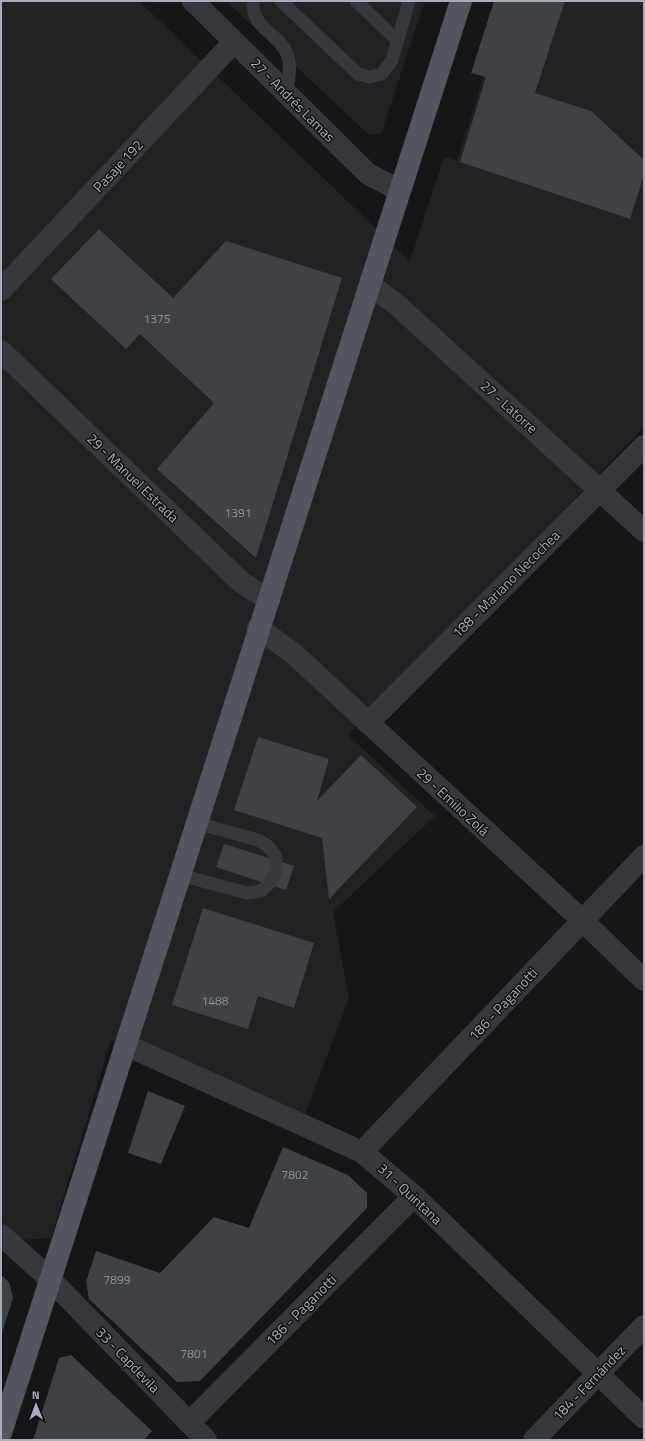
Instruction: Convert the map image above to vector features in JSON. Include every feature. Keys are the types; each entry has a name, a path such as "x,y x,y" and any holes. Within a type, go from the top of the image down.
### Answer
{"main road":[{"path":"1,1433 258,628 269,600 371,286 400,190 461,1"}],"street":[{"name":"27 - Andrés Lamas","path":"193,1 368,174 400,190"},
{"name":"Pasaje 192","path":"1,290 234,42"},
{"name":"27 - Latorre","path":"371,286 396,304 644,531"},
{"name":"29 - Manuel Estrada","path":"1,351 241,582 269,600"},
{"name":"188 - Mariano Necochea","path":"368,723 644,446"},
{"name":"29 - Emilio Zolá","path":"258,628 294,654 582,920 644,980"},
{"name":"186 - Paganotti","path":"362,1152 644,856"},
{"name":"31 - Quintana","path":"126,1045 362,1152 414,1196 644,1418"},
{"name":"186 - Paganotti","path":"189,1424 414,1196"},
{"name":"33 - Capdevila","path":"1,1235 50,1279 206,1440"},
{"name":"184 - Fernández","path":"534,1440 644,1326"}],"lane":[{"path":"253,1 254,16 281,45 288,55 290,66 287,95"},
{"path":"282,1 358,74 370,78 382,74 392,60 409,1"},
{"path":"356,1 398,40"},
{"path":"180,874 247,893 260,890 271,882 276,870 276,857 269,846 258,840 196,823"}],"shaded area":[{"path":"1,1 139,1 410,261 444,157 457,161 507,1 644,1 644,427 348,735 435,816 333,912 349,998 302,1122 111,1040 51,1238 21,1240 1,1221"},
{"path":"226,1 425,1 381,134 368,134"}],"building":[{"path":"494,1 565,1 535,93 591,111 644,160 644,175 630,219 460,162 486,77 471,73"},
{"path":"99,229 173,298 226,241 342,278 256,558 157,469 214,403 140,334 126,349 51,279"},
{"path":"258,737 329,759 317,801 361,755 417,807 329,899 322,838 234,810"},
{"path":"224,844 294,866 286,890 216,867"},
{"path":"203,908 314,943 294,1008 258,996 248,1029 172,1005"},
{"path":"148,1091 185,1106 161,1164 128,1153"},
{"path":"283,1147 348,1175 367,1193 367,1208 200,1381 177,1382 89,1299 86,1282 96,1251 160,1273 214,1217 249,1228"},
{"path":"1,1275 9,1282 13,1298 1,1336"},
{"path":"71,1355 152,1431 144,1440 33,1440 59,1358"}]}
